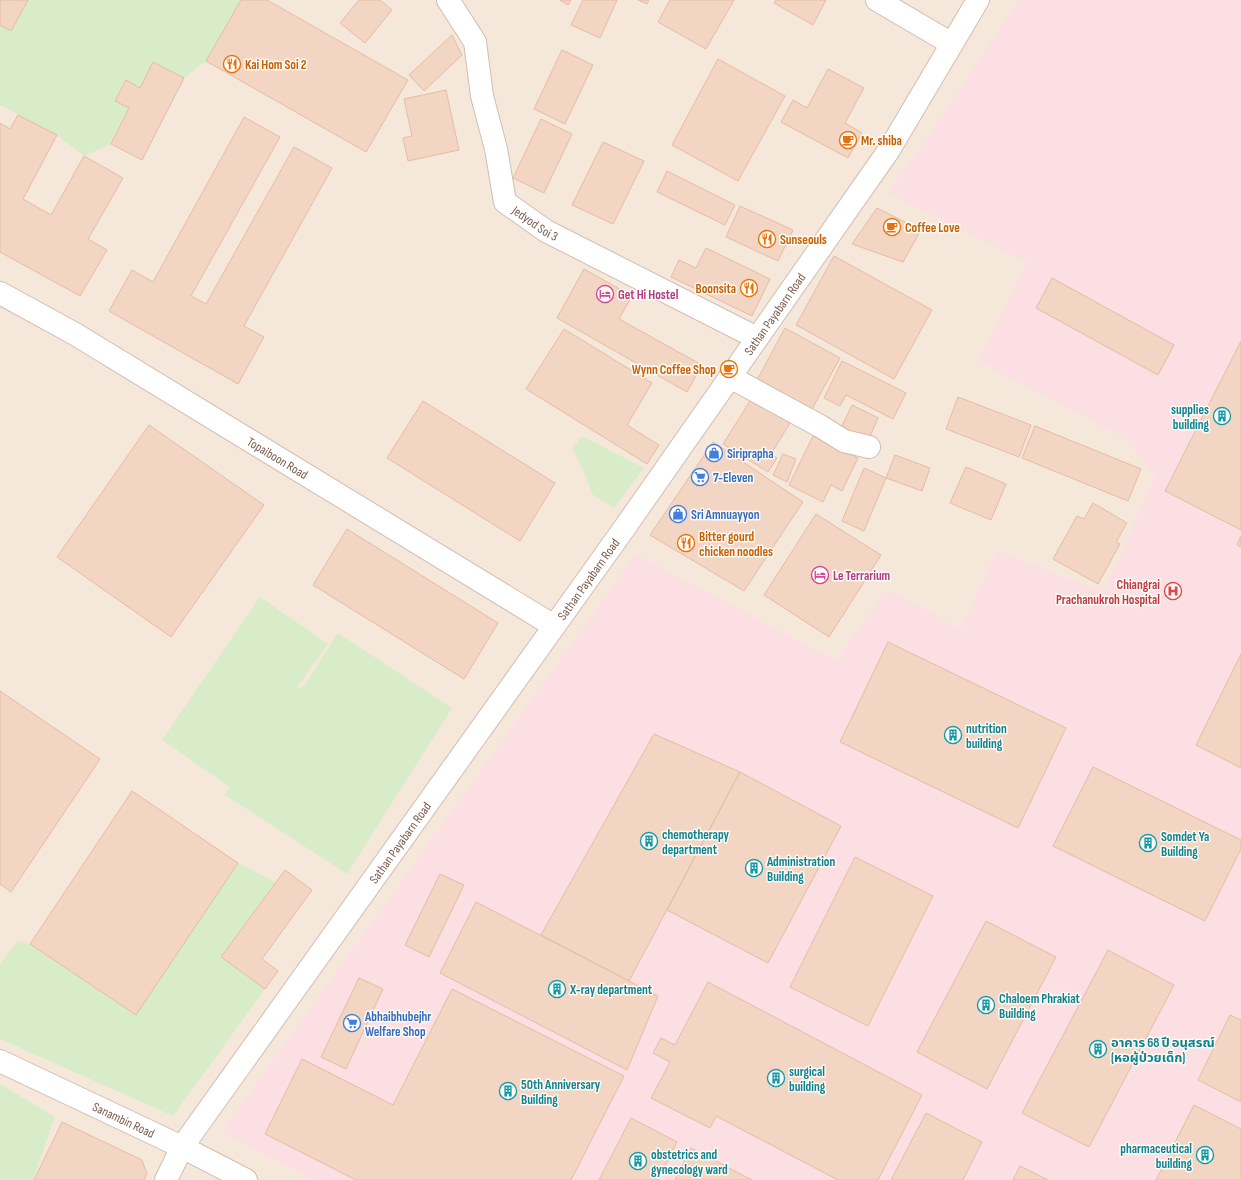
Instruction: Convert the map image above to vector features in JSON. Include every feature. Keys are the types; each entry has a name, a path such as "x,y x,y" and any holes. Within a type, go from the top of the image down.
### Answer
{"street":[{"name":"Jedyod Soi 3","path":"448,0 475,42 482,96 496,149 505,202 546,231 757,338"},
{"path":"876,0 952,44"},
{"name":"Sathan Payabarn Road","path":"166,1180 182,1147 554,626 889,150 978,0"},
{"name":"Topaiboon Road","path":"0,293 75,334 554,626"},
{"path":"730,377 820,426 844,441 869,447"},
{"name":"Sanambin Road","path":"0,1061 182,1147 246,1180"}],"shaded area":[{"path":"0,0 1241,0 1241,1180 0,1180"},
{"name":"Chiangrai Prachanukroh Hospital","path":"1019,0 1241,0 1241,1180 315,1180 222,1132 636,554 836,661 887,589 961,629 997,551 1104,592 1155,476 1126,439 979,361 1027,262 888,193 925,142"}],"green space":[{"path":"28,0 241,0 206,61 184,78 153,62 140,88 126,80 115,101 129,108 111,144 84,156 57,135 0,105 0,25 11,31"},
{"path":"582,436 644,468 614,508 593,495 572,448"},
{"path":"260,597 328,644 296,689 304,686 338,633 452,708 347,874 225,795 230,787 162,740"},
{"path":"238,863 275,882 221,957 265,989 173,1116 0,1039 0,964 18,941 30,944 136,1015"},
{"path":"0,1084 55,1117 33,1180 0,1180"}],"building":[{"path":"0,0 28,0 11,31 0,25"},
{"path":"241,0 267,0 408,80 366,152 206,61"},
{"path":"359,0 380,0 392,10 365,43 340,23"},
{"path":"560,0 571,0 568,5"},
{"path":"583,0 617,0 600,38 571,25"},
{"path":"638,0 649,0 647,4"},
{"path":"670,0 734,0 706,49 658,22"},
{"path":"776,0 826,0 813,25 774,3"},
{"path":"452,35 462,55 424,91 409,75"},
{"path":"562,50 593,65 565,124 534,109"},
{"path":"718,59 785,96 738,181 672,145"},
{"path":"153,62 184,78 142,160 111,144 129,108 115,101 126,80 140,88"},
{"path":"828,69 864,88 845,123 862,133 848,158 781,122 793,100 807,108"},
{"path":"446,90 459,150 408,161 403,138 412,136 404,99"},
{"path":"18,115 57,135 23,199 51,215 84,156 123,178 88,239 107,250 80,296 0,252 0,123 10,129"},
{"path":"244,117 280,137 191,296 206,304 294,147 332,168 244,326 264,337 238,384 109,311 132,270 153,282"},
{"path":"541,119 572,134 544,193 513,178"},
{"path":"603,142 644,161 613,224 572,205"},
{"path":"667,171 735,205 725,225 657,192"},
{"path":"740,206 793,230 778,261 726,237"},
{"path":"877,208 921,230 903,262 852,244"},
{"path":"706,248 770,279 752,316 671,277 679,260 696,268"},
{"path":"834,256 932,310 894,379 796,325"},
{"path":"584,269 632,296 619,319 702,365 687,392 557,318"},
{"path":"1052,278 1174,345 1158,375 1036,308"},
{"path":"785,328 840,358 812,409 757,380"},
{"path":"564,329 652,383 627,425 659,445 647,464 526,389"},
{"name":"supplies building","path":"1241,341 1241,530 1165,491"},
{"path":"842,361 906,393 893,419 846,395 840,406 824,398"},
{"path":"958,397 1031,425 1019,457 946,429"},
{"path":"752,398 790,423 771,454 777,458 768,472 723,444"},
{"path":"423,401 555,483 520,541 387,458"},
{"path":"852,405 878,418 868,441 841,428"},
{"path":"149,425 264,505 171,637 57,557"},
{"path":"1035,426 1141,469 1128,501 1022,458"},
{"path":"813,436 858,458 842,491 831,485 823,502 789,485"},
{"path":"713,442 803,502 744,591 650,535"},
{"path":"783,454 796,459 787,482 773,475"},
{"path":"895,455 930,468 922,491 886,478"},
{"path":"966,467 1006,484 991,520 950,503"},
{"path":"864,468 886,478 864,531 842,521"},
{"path":"1093,503 1127,523 1116,542 1120,544 1098,584 1053,559 1077,516 1084,519"},
{"path":"816,514 881,555 829,637 764,595"},
{"path":"347,529 498,623 464,679 313,585"},
{"path":"1241,536 1241,547 1237,545"},
{"name":"nutrition building","path":"888,642 1066,728 1018,828 840,742"},
{"path":"1241,654 1241,768 1196,745"},
{"path":"0,691 100,759 11,892 0,884"},
{"name":"chemotherapy department","path":"654,734 740,772 629,981 541,935"},
{"name":"Somdet Ya Building","path":"1093,767 1241,840 1241,849 1205,921 1053,846"},
{"name":"Administration Building","path":"740,772 841,826 768,963 667,910"},
{"path":"132,791 238,863 136,1015 30,944"},
{"path":"855,857 933,896 868,1026 790,987"},
{"path":"285,870 312,890 262,959 278,971 265,989 221,957"},
{"path":"440,874 464,885 429,957 405,945"},
{"name":"X-ray department","path":"476,902 658,996 627,1070 440,973"},
{"name":"Chaloem Phrakiat Building","path":"986,921 1056,957 987,1089 917,1052"},
{"name":"อาคาร 68 ปี อนุสรณ์ (หอผู้ป่วยเด็ก)","path":"1108,950 1174,985 1089,1147 1022,1113"},
{"name":"Abhaibhubejhr Welfare Shop","path":"359,978 383,989 346,1069 321,1057"},
{"name":"surgical building","path":"708,982 922,1095 878,1180 838,1180 716,1116 710,1128 651,1098 670,1062 653,1053 661,1038 675,1045"},
{"name":"50th Anniversary Building","path":"452,989 624,1076 571,1180 356,1180 265,1134 302,1059 393,1105"},
{"path":"1230,1015 1241,1020 1241,1102 1198,1080"},
{"name":"pharmaceutical building","path":"1194,1105 1241,1129 1241,1180 1156,1180"},
{"path":"926,1113 982,1142 963,1180 891,1180"},
{"name":"obstetrics and gynecology ward","path":"631,1118 677,1142 658,1180 599,1180"},
{"path":"62,1122 142,1160 147,1174 144,1180 34,1180"},
{"path":"691,1148 752,1180 675,1180"},
{"path":"1020,1166 1048,1180 1013,1180"}],"place":[{"name":"Kai Hom Soi 2","path":"232,64"},
{"name":"Mr. shiba","path":"848,140"},
{"name":"Coffee Love","path":"892,227"},
{"name":"Sunseouls","path":"767,239"},
{"name":"Boonsita","path":"749,288"},
{"name":"Get Hi Hostel","path":"605,294"},
{"name":"Wynn Coffee Shop","path":"729,369"},
{"name":"supplies building","path":"1222,416"},
{"name":"Siriprapha","path":"714,453"},
{"name":"7-Eleven","path":"700,477"},
{"name":"Sri Amnuayyon","path":"678,514"},
{"name":"Bitter gourd chicken noodles","path":"686,543"},
{"name":"Le Terrarium","path":"820,575"},
{"name":"Chiangrai Prachanukroh Hospital","path":"1173,591"},
{"name":"nutrition building","path":"953,735"},
{"name":"chemotherapy department","path":"649,841"},
{"name":"Somdet Ya Building","path":"1148,843"},
{"name":"Administration Building","path":"754,868"},
{"name":"X-ray department","path":"557,989"},
{"name":"Chaloem Phrakiat Building","path":"986,1005"},
{"name":"Abhaibhubejhr Welfare Shop","path":"352,1023"},
{"name":"อาคาร 68 ปี อนุสรณ์ (หอผู้ป่วยเด็ก)","path":"1098,1049"},
{"name":"surgical building","path":"776,1078"},
{"name":"50th Anniversary Building","path":"508,1091"},
{"name":"pharmaceutical building","path":"1205,1155"},
{"name":"obstetrics and gynecology ward","path":"638,1161"}]}
